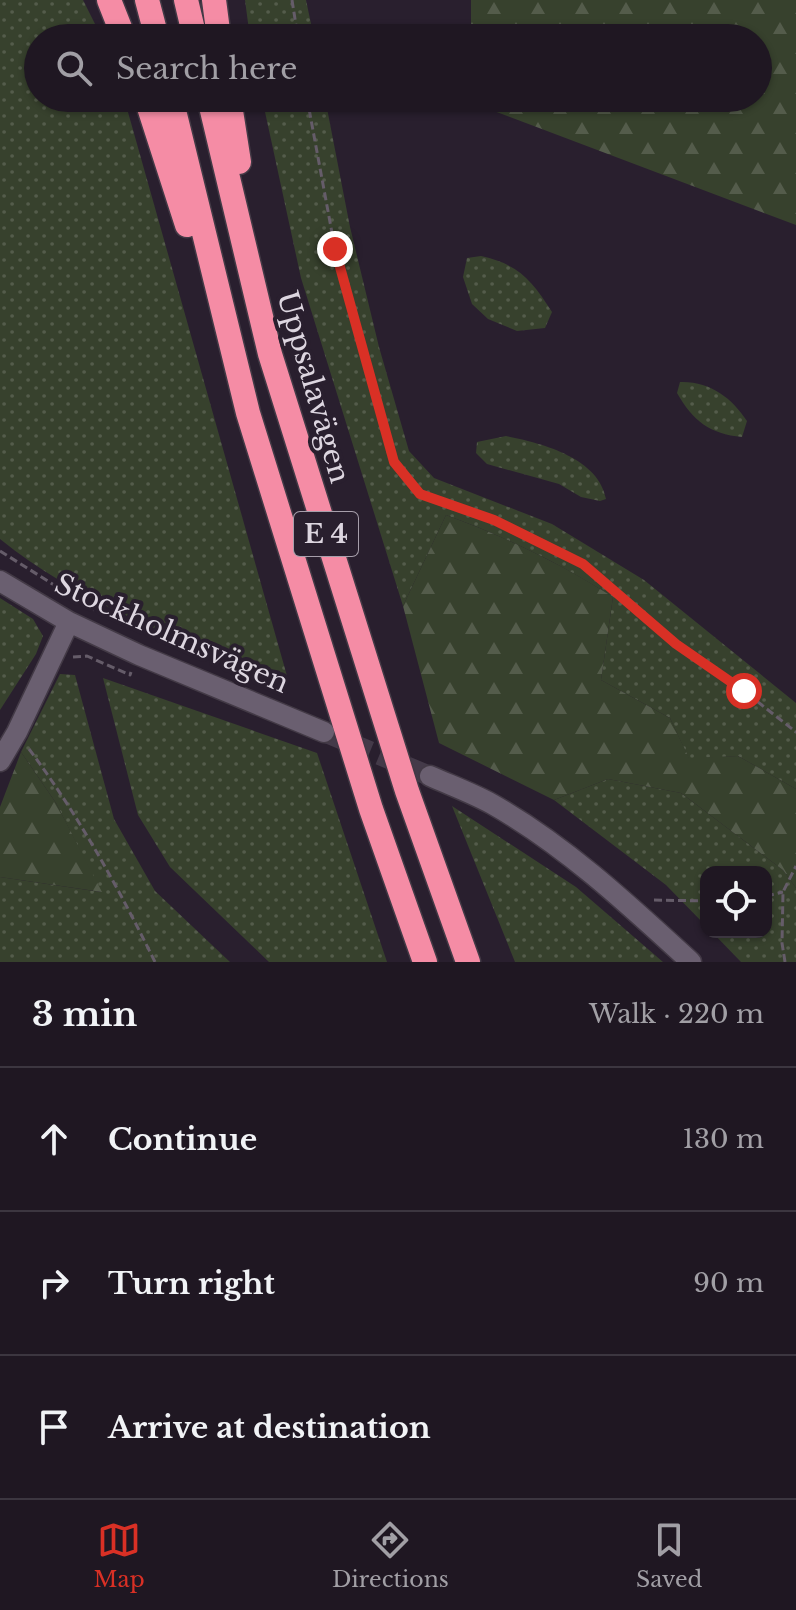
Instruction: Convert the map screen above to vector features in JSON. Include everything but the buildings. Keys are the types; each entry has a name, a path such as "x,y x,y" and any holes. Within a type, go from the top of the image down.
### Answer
{"highway":[{"path":"109,0 118,24"},
{"path":"147,0 153,24"},
{"path":"186,0 192,24"},
{"path":"214,0 217,24"},
{"path":"151,112 248,413"},
{"name":"E 4","path":"174,112 248,413 371,809 425,962"},
{"name":"Uppsalavägen","path":"212,112 270,354 407,791 468,962"},
{"path":"231,112 270,354"}],"street":[{"name":"Stockholmsvägen","path":"0,581 69,622 139,655 324,732"},
{"path":"0,761 69,622"},
{"path":"430,776 491,804 572,858 691,962"}],"path":[{"path":"292,0 296,24"},
{"path":"310,112 335,249 394,462 420,494 494,520 583,564 676,644 796,732"},
{"path":"0,551 94,610"},
{"path":"17,732 67,800 125,899 155,962"},
{"path":"785,962 782,943 783,892 796,866"},
{"path":"772,895 783,892"},
{"path":"648,899 700,901"}],"green space":[{"path":"0,0 83,0 95,24 24,24 24,112 128,112 289,683 176,638 102,604 67,585 0,539"},
{"path":"245,0 306,0 311,24 248,24"},
{"path":"471,0 796,0 796,225 497,112 772,112 772,24 471,24"},
{"path":"265,112 328,112 350,227 379,347 409,451 434,478 552,524 644,580 796,703 796,789 738,756 689,759 670,718 601,680 613,597 573,573 490,532 446,515 403,606 301,278"},
{"path":"481,256 505,264 531,282 552,312 545,328 517,331 488,319 472,304 463,277 467,258"},
{"path":"680,382 701,384 727,398 747,421 742,437 721,433 696,418 677,393"},
{"path":"506,436 552,448 581,463 601,485 606,499 600,501 581,497 559,484 487,464 476,453 477,442"},
{"path":"446,515 532,552 613,597 601,680 670,718 689,758 738,756 796,789 796,888 783,870 681,793 608,779 554,800 439,743 403,606"},
{"path":"0,598 33,619 43,636 36,654 0,710"},
{"path":"60,674 75,675 114,819 155,891 230,962 0,962 0,877 101,892 56,803 21,752"},
{"path":"103,678 317,753 387,962 269,962 170,867 138,815"},
{"path":"21,752 56,803 102,892 0,877 0,807"},
{"path":"608,779 681,793 783,870 796,888 796,962 741,962 718,938 772,938 772,866 700,866 700,920 666,885 554,800"},
{"path":"452,806 576,887 663,962 515,962"}],"tunnel":[{"path":"324,732 430,776"}],"route":[{"path":"335,249 394,462 420,494 494,520 583,564 676,644 744,691"}]}
